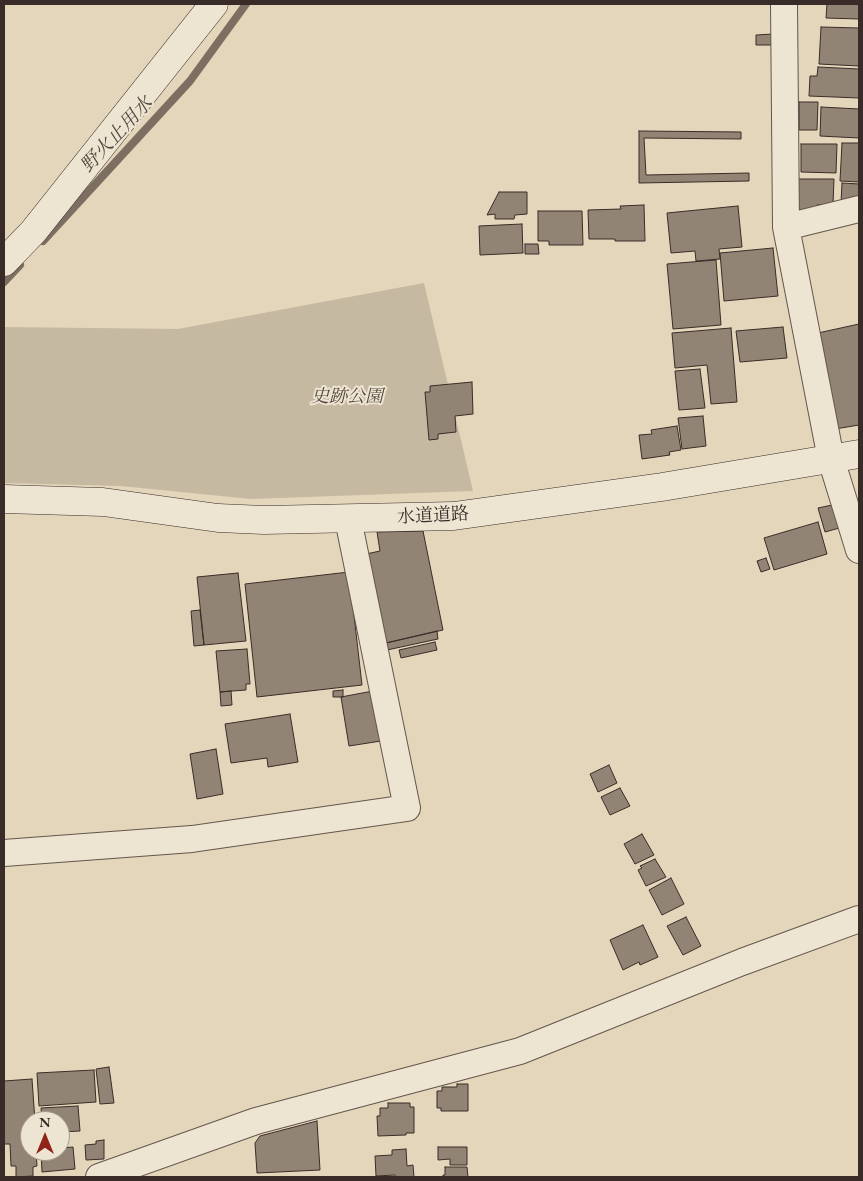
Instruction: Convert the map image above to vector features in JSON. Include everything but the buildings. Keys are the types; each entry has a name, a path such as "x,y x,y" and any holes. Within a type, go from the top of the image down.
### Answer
{"street":[{"path":"4,262 33,232 214,4"},
{"path":"784,4 786,227 831,459 859,550"},
{"path":"786,227 859,209"},
{"name":"水道道路","path":"4,499 103,502 218,518 264,520 454,516 662,487 859,454"},
{"path":"4,853 192,839 407,808 348,519"},
{"path":"99,1177 256,1122 520,1051 742,962 859,919"}],"green space":[{"name":"史跡公園","path":"424,283 473,491 251,499 121,486 4,483 4,327 178,329"}],"waterway":[{"name":"野火止用水","path":"43,241 190,81 246,4"},
{"name":"野火止用水","path":"4,282 20,265"}]}
